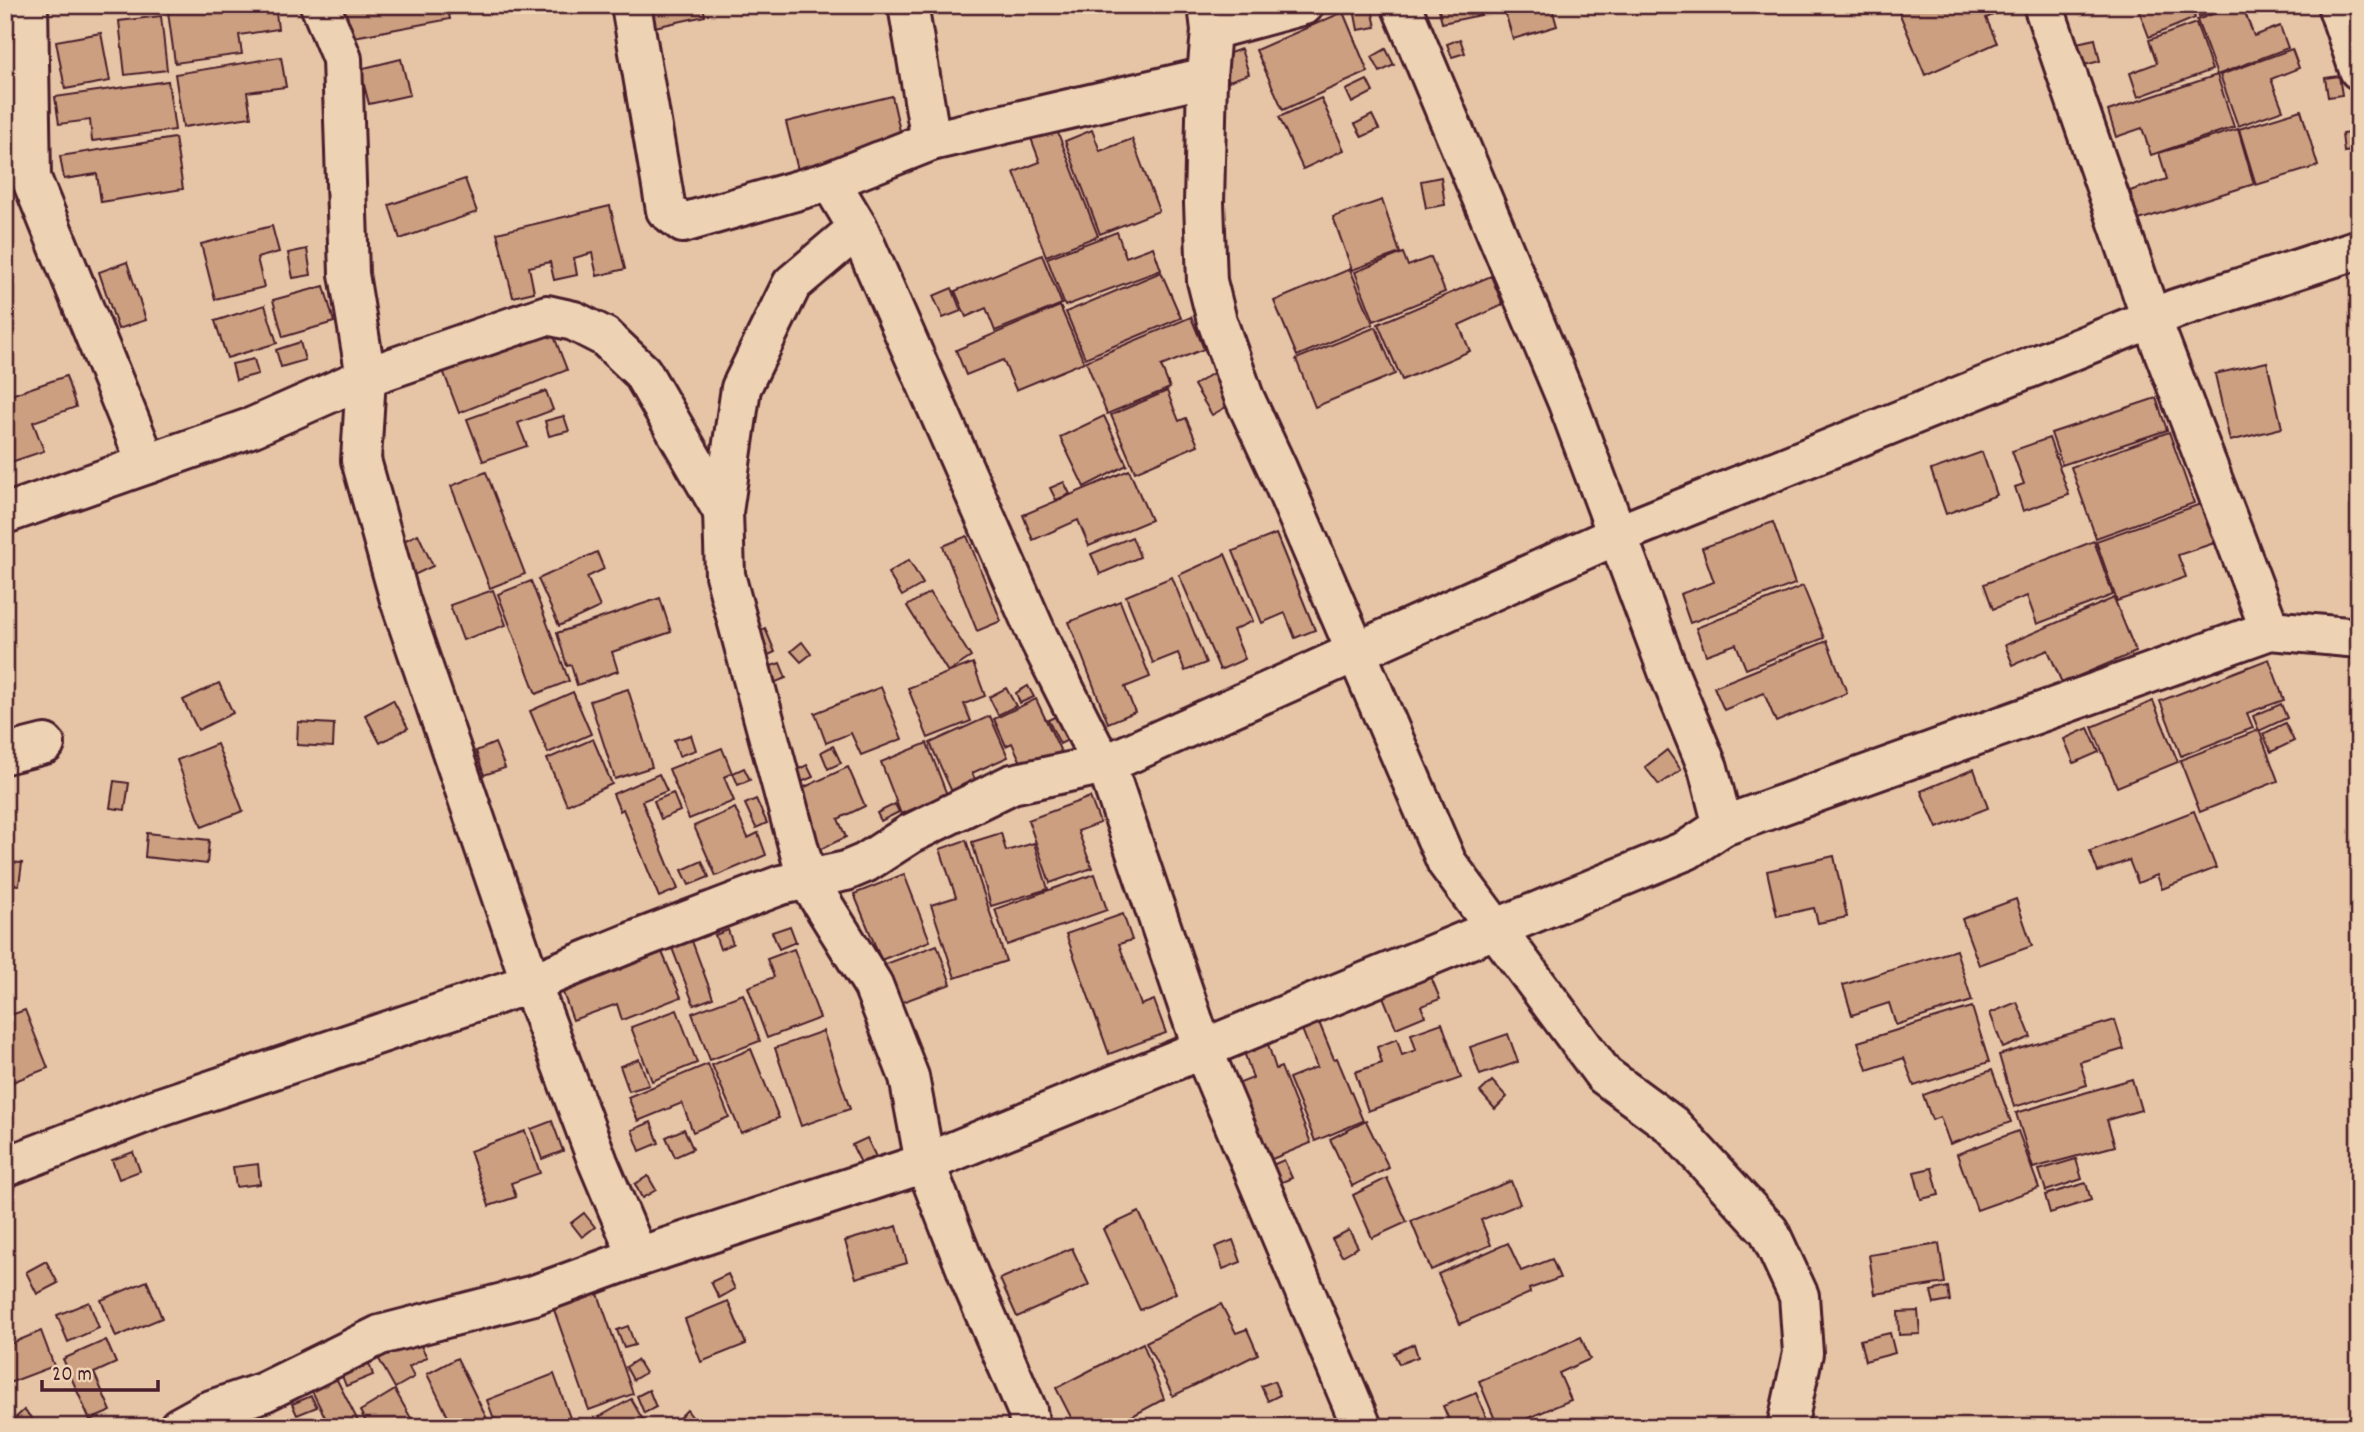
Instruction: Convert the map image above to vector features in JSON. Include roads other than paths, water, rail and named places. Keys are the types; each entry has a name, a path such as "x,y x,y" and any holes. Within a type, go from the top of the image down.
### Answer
{"street":[{"path":"5,9 21,5"},
{"path":"28,5 31,178 147,464"},
{"path":"320,5 342,60 349,274 366,377 361,460 400,600 531,983 593,1149 638,1257"},
{"path":"631,5 666,210 682,223 830,181 931,141 1207,77"},
{"path":"908,5 931,141"},
{"path":"1304,5 1209,18 1204,202 1207,281 1217,321 1244,397 1447,863 1604,1075 1672,1125 1769,1231 1799,1296 1803,1353 1787,1427"},
{"path":"1401,5 1568,403 1668,671 1708,768 1724,826"},
{"path":"2043,5 2151,318 2270,630"},
{"path":"2337,5 2359,70"},
{"path":"830,181 858,228 1038,637 1093,746 1106,764 1203,1049 1362,1427"},
{"path":"858,228 792,284 741,388 723,512 725,575 807,880 873,985 909,1077 925,1163 971,1281 1027,1410 1030,1427"},
{"path":"5,1167 155,1109 531,983 781,885 846,871 910,834 1012,784 1106,764 1617,535 2151,318 2359,249"},
{"path":"5,514 253,428 366,377 547,315 574,321 605,337 642,372 723,512"},
{"path":"179,1427 208,1410 264,1392 380,1335 534,1295 638,1257 925,1163 1687,850 1724,826 2270,630 2359,638"},
{"path":"5,754 45,744"}]}
